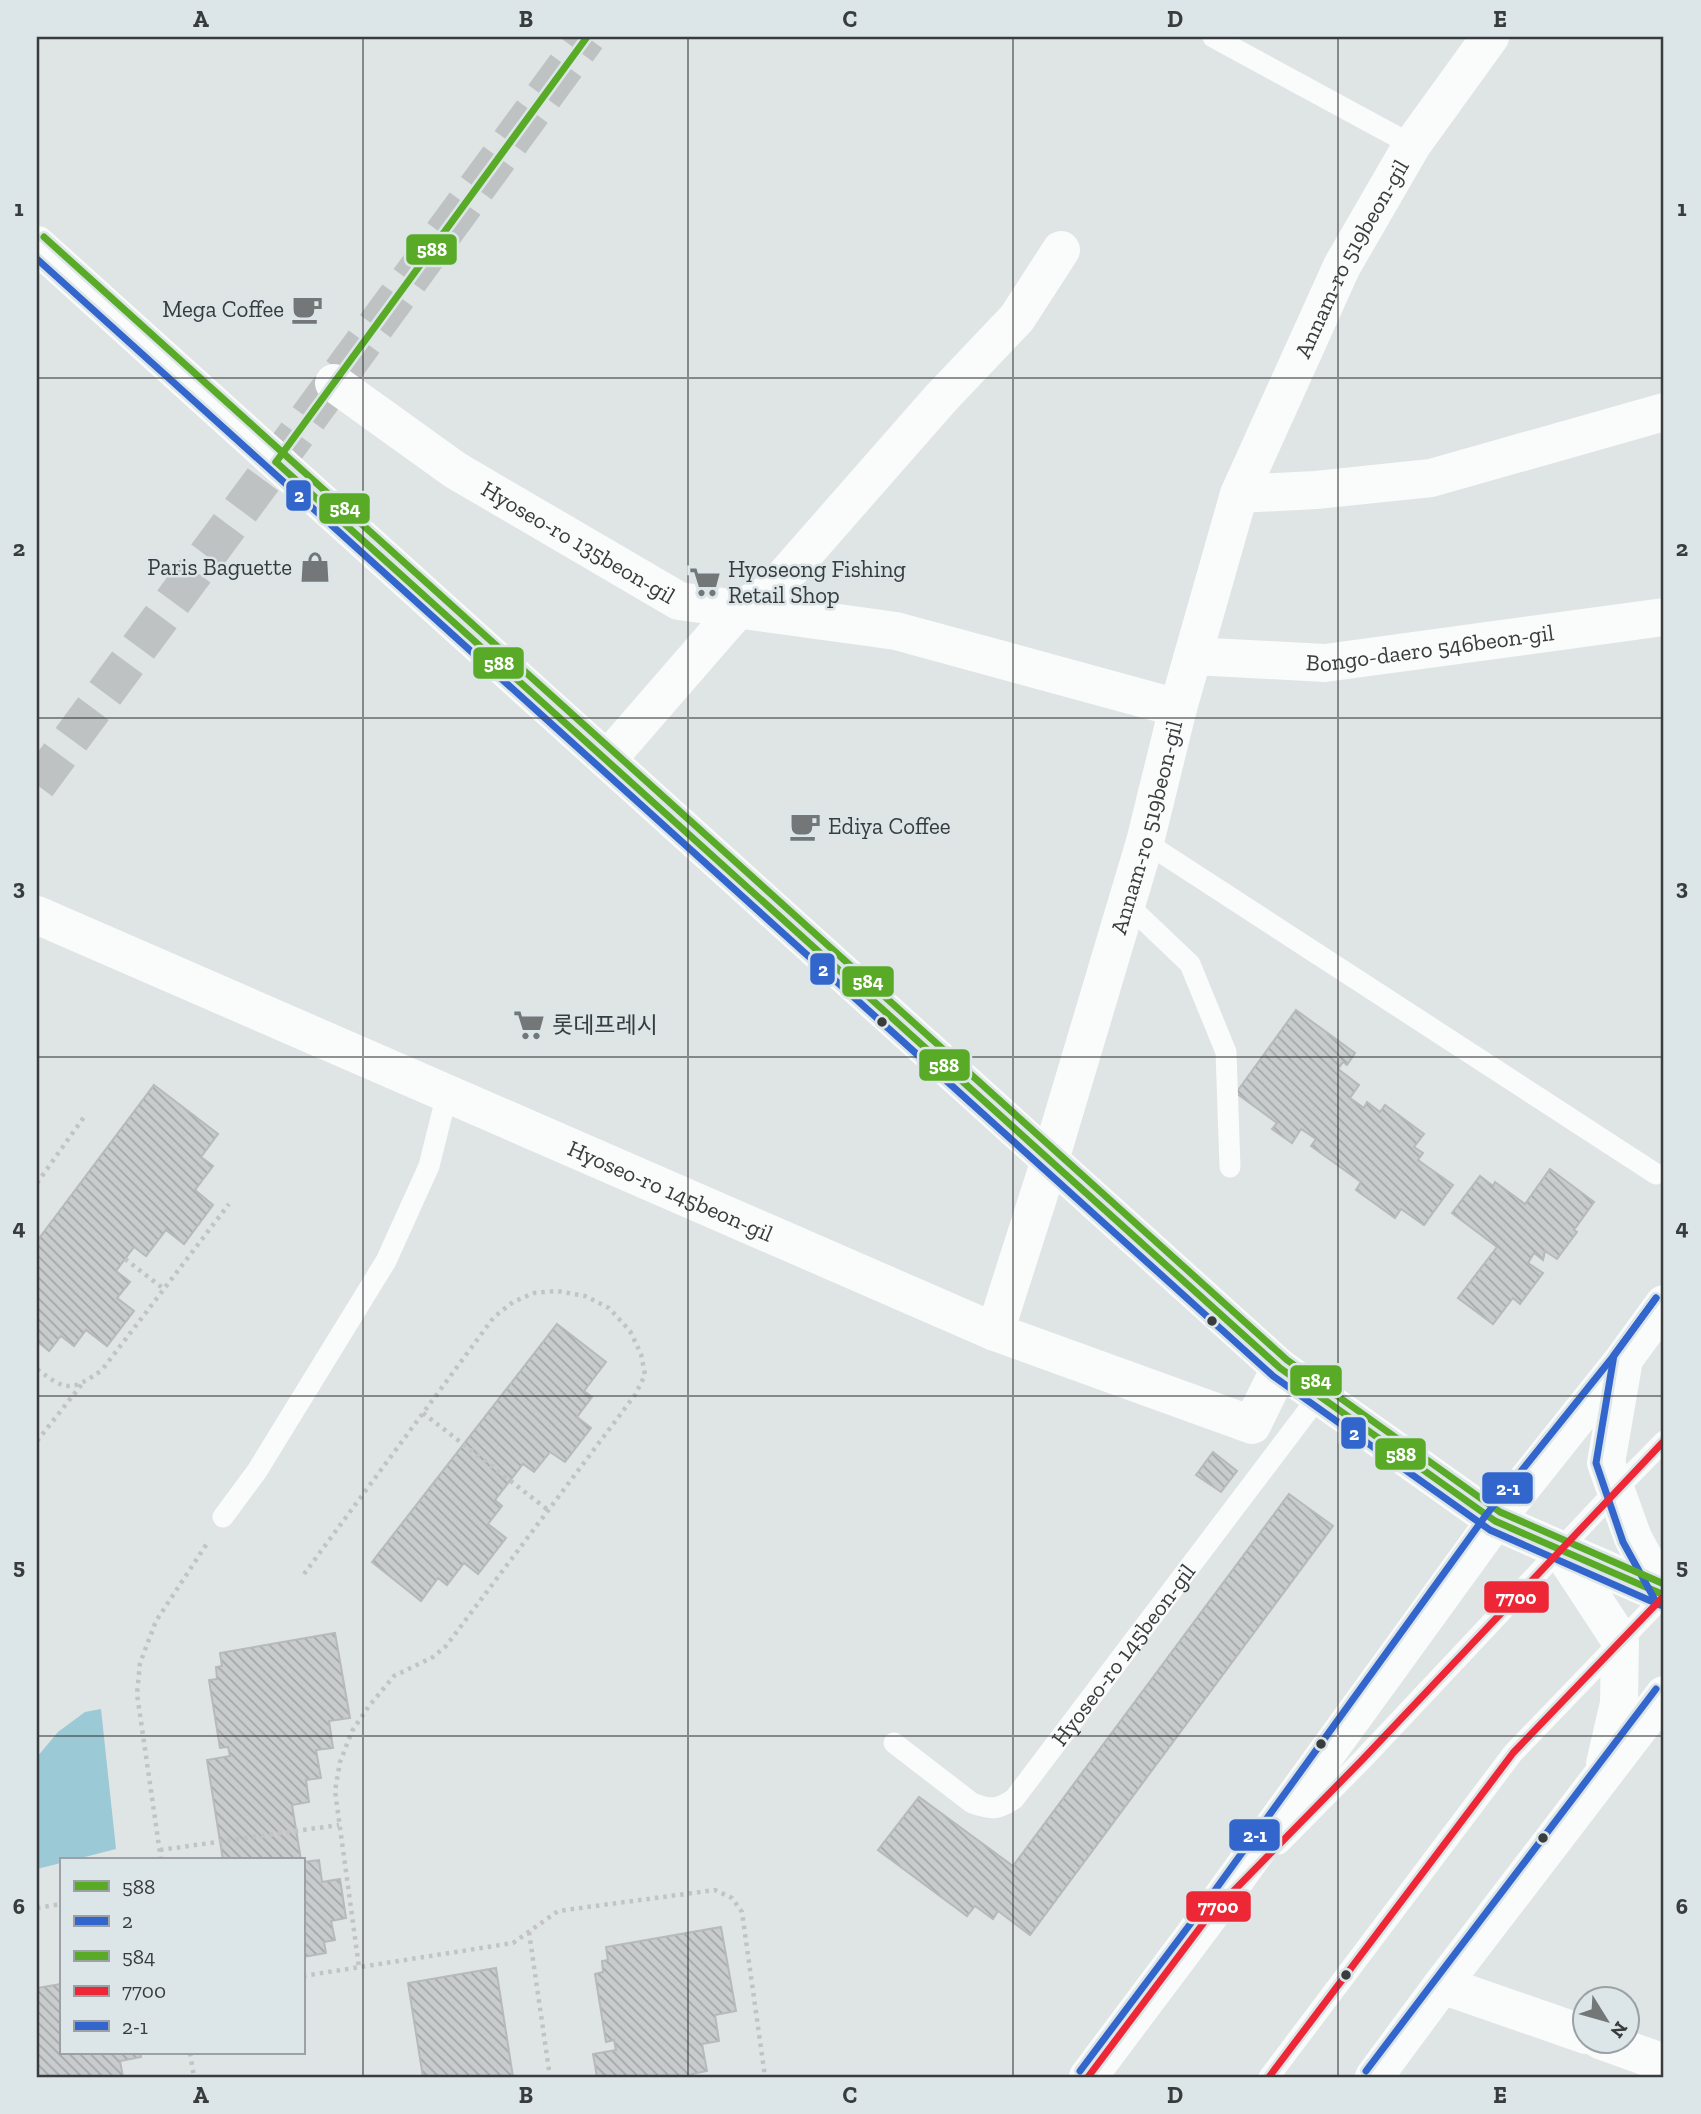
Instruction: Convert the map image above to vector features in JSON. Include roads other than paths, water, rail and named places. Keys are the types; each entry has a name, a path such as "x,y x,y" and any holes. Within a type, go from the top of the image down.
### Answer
{"street":[{"name":"Annam-ro 519beon-gil","path":"995,1332 1127,904 1178,709 1239,494 1342,266 1412,145 1490,37"},
{"path":"37,245 1280,1368 1495,1521 1664,1595"},
{"path":"607,760 738,609 770,593 941,398 1017,318 1061,250"},
{"name":"Hyoseo-ro 135beon-gil","path":"334,383 455,470 679,601 897,631 1178,709"},
{"path":"1239,494 1316,490 1431,478 1664,412"},
{"name":"Bongo-daero 546beon-gil","path":"1193,656 1325,663 1664,617"},
{"name":"Hyoseo-ro 145beon-gil","path":"37,915 995,1332 1252,1425 1280,1368"},
{"path":"1088,2077 1208,1917 1495,1521 1624,1359 1664,1304"},
{"path":"1624,1359 1606,1463 1633,1538 1664,1595"},
{"path":"1561,1550 1620,1640 1619,1703 1604,1773"},
{"path":"1374,2077 1664,1695"},
{"path":"1442,1985 1572,2030"},
{"path":"1639,2054 1664,2063"}],"lane":[{"path":"1213,37 1412,145"},
{"path":"1145,842 1656,1174"},
{"path":"1127,904 1190,964 1226,1052 1230,1167"},
{"path":"223,1517 257,1471 386,1261 429,1166 447,1094"},
{"name":"Hyoseo-ro 145beon-gil","path":"894,1743 972,1803 986,1808 1001,1808 1014,1799 1320,1396"},
{"path":"1208,1917 1363,1759 1664,1441"},
{"path":"1269,2077 1513,1753 1664,1595"}],"water":[{"path":"101,1709 116,1849 81,1858 60,1858 60,1863 37,1869 37,1757 58,1732 85,1712"}],"tunnel":[{"path":"37,785 587,37"}],"place":[{"name":"Mega Coffee","path":"307,309"},
{"name":"Paris Baguette","path":"315,567"},
{"name":"Hyoseong Fishing Retail Shop","path":"705,582"},
{"name":"Ediya Coffee","path":"805,826"},
{"name":"롯데프레시","path":"529,1025"}]}
